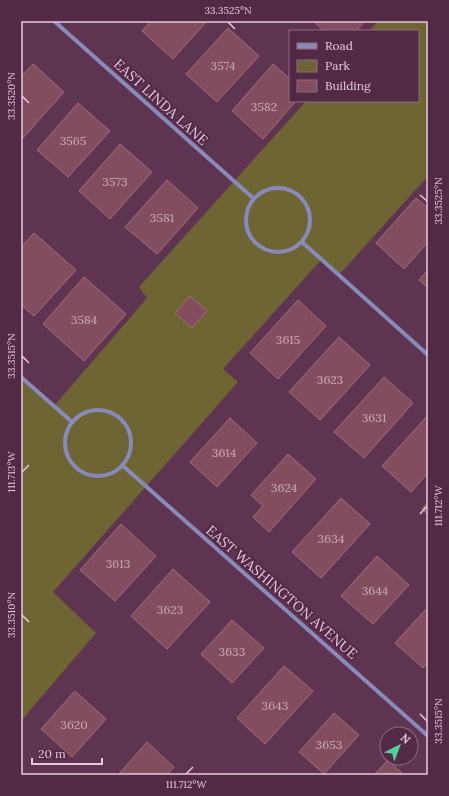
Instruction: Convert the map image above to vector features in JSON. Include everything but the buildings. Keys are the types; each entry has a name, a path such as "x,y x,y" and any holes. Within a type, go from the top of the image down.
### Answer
{"street":[{"name":"EAST LINDA LANE","path":"54,21 253,198"},
{"path":"269,188 282,188 294,192 303,199 309,210 310,223 306,237 302,242 291,250 281,253 263,249 254,242 248,234 245,220 246,210 253,198 269,188"},
{"path":"302,242 428,355"},
{"path":"21,377 72,422"},
{"path":"100,409 113,413 124,421 130,432 132,445 128,457 119,469 109,474 98,476 88,474 78,469 69,459 66,450 66,436 72,422 85,412 100,409"},
{"name":"EAST WASHINGTON AVENUE","path":"122,465 428,736"}],"green space":[{"path":"378,21 428,21 428,176 338,276 321,260 223,369 238,382 53,592 96,633 21,721 21,377 54,406 147,298 139,287 305,102 419,102 419,30 370,30"}]}
